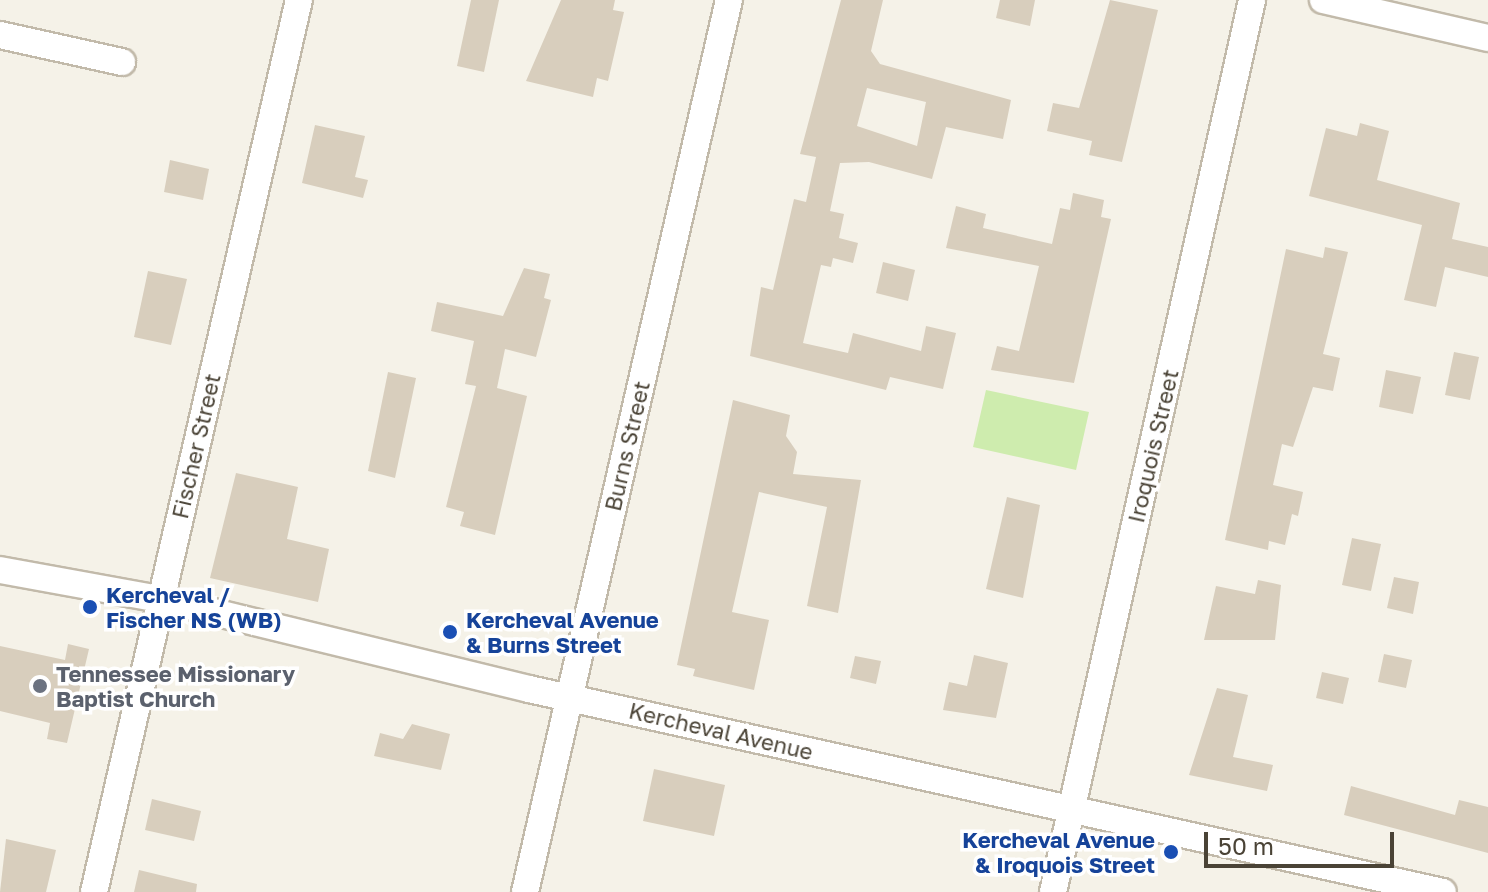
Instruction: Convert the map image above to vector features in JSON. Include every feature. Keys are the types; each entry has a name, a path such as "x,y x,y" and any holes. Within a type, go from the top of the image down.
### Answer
{"street":[{"name":"Fischer Street","path":"94,892 299,0"},
{"name":"Burns Street","path":"525,892 729,0"},
{"name":"Iroquois Street","path":"1053,892 1252,0"},
{"path":"1323,0 1488,38"},
{"path":"0,35 122,62"},
{"name":"Kercheval Avenue","path":"0,570 160,599 569,697 1443,892"}],"green space":[{"path":"986,390 1089,412 1076,470 973,447"}],"building":[{"path":"471,0 499,0 484,72 457,66"},
{"path":"561,0 615,0 613,10 624,12 608,81 597,78 593,97 526,81"},
{"path":"841,0 883,0 871,51 880,64 1011,100 1003,139 946,127 932,179 869,162 840,163 830,211 844,214 839,238 858,243 853,263 833,258 831,267 821,265 803,343 848,353 853,333 921,351 926,326 956,333 943,389 890,377 886,390 750,356 761,287 773,290 794,199 806,202 816,157 800,154","holes":["867,88 926,102 917,146 857,126"]},
{"path":"1000,0 1035,0 1030,26 996,18"},
{"path":"1110,0 1158,10 1122,162 1089,155 1092,141 1047,131 1053,103 1079,108"},
{"path":"1360,123 1389,131 1377,180 1460,203 1452,239 1488,247 1488,277 1445,267 1436,307 1404,300 1422,225 1309,196 1326,128 1357,136"},
{"path":"315,125 365,136 355,177 368,180 363,198 302,183"},
{"path":"170,160 209,169 203,200 164,192"},
{"path":"1073,193 1104,200 1101,217 1111,219 1074,383 991,370 997,346 1019,351 1039,266 946,248 956,206 986,214 983,228 1052,244 1060,208 1070,210"},
{"path":"1325,247 1348,252 1323,354 1340,358 1333,391 1313,387 1293,447 1282,444 1273,485 1303,492 1298,516 1292,514 1285,545 1269,541 1268,550 1225,540 1286,249 1323,258"},
{"path":"883,262 915,270 908,301 876,293"},
{"path":"524,268 550,274 544,298 551,300 536,357 505,349 497,388 527,396 495,535 460,526 464,512 446,507 476,386 465,384 474,341 431,331 437,302 503,316"},
{"path":"148,271 187,279 171,345 134,337"},
{"path":"1454,352 1479,357 1470,400 1445,395"},
{"path":"1386,370 1421,377 1413,414 1379,407"},
{"path":"388,372 416,378 395,478 368,471"},
{"path":"733,400 790,415 786,436 797,452 793,474 861,480 838,613 807,606 827,507 759,492 732,612 769,620 754,690 693,676 695,669 677,665"},
{"path":"236,473 298,487 287,539 329,549 318,602 210,578"},
{"path":"1007,497 1040,505 1023,598 986,589"},
{"path":"1352,538 1381,544 1371,591 1342,585"},
{"path":"1394,577 1419,582 1413,614 1387,608"},
{"path":"1258,580 1281,585 1275,640 1204,640 1216,586 1255,594"},
{"name":"Tennessee Missionary Baptist Church","path":"68,644 89,649 67,743 47,739 50,723 0,711 0,646 65,660"},
{"path":"1384,654 1412,660 1406,688 1378,682"},
{"path":"974,655 1008,663 996,718 943,710 949,682 967,686"},
{"path":"855,656 881,661 876,684 850,678"},
{"path":"1322,672 1349,678 1343,704 1316,698"},
{"path":"1217,688 1248,695 1233,757 1273,765 1267,791 1189,775"},
{"path":"412,724 450,734 441,770 374,756 380,733 403,739"},
{"path":"654,769 725,785 714,836 643,821"},
{"path":"1351,786 1455,815 1459,800 1488,807 1488,853 1344,815"},
{"path":"152,799 201,811 194,841 145,830"},
{"path":"6,839 56,850 46,892 0,892"},
{"path":"139,870 197,884 196,892 134,892"}],"place":[{"name":"Kercheval / Fischer NS (WB)","path":"90,607"},
{"name":"Kercheval Avenue & Burns Street","path":"450,632"},
{"name":"Tennessee Missionary Baptist Church","path":"40,686"},
{"name":"Kercheval Avenue & Iroquois Street","path":"1171,852"}]}
